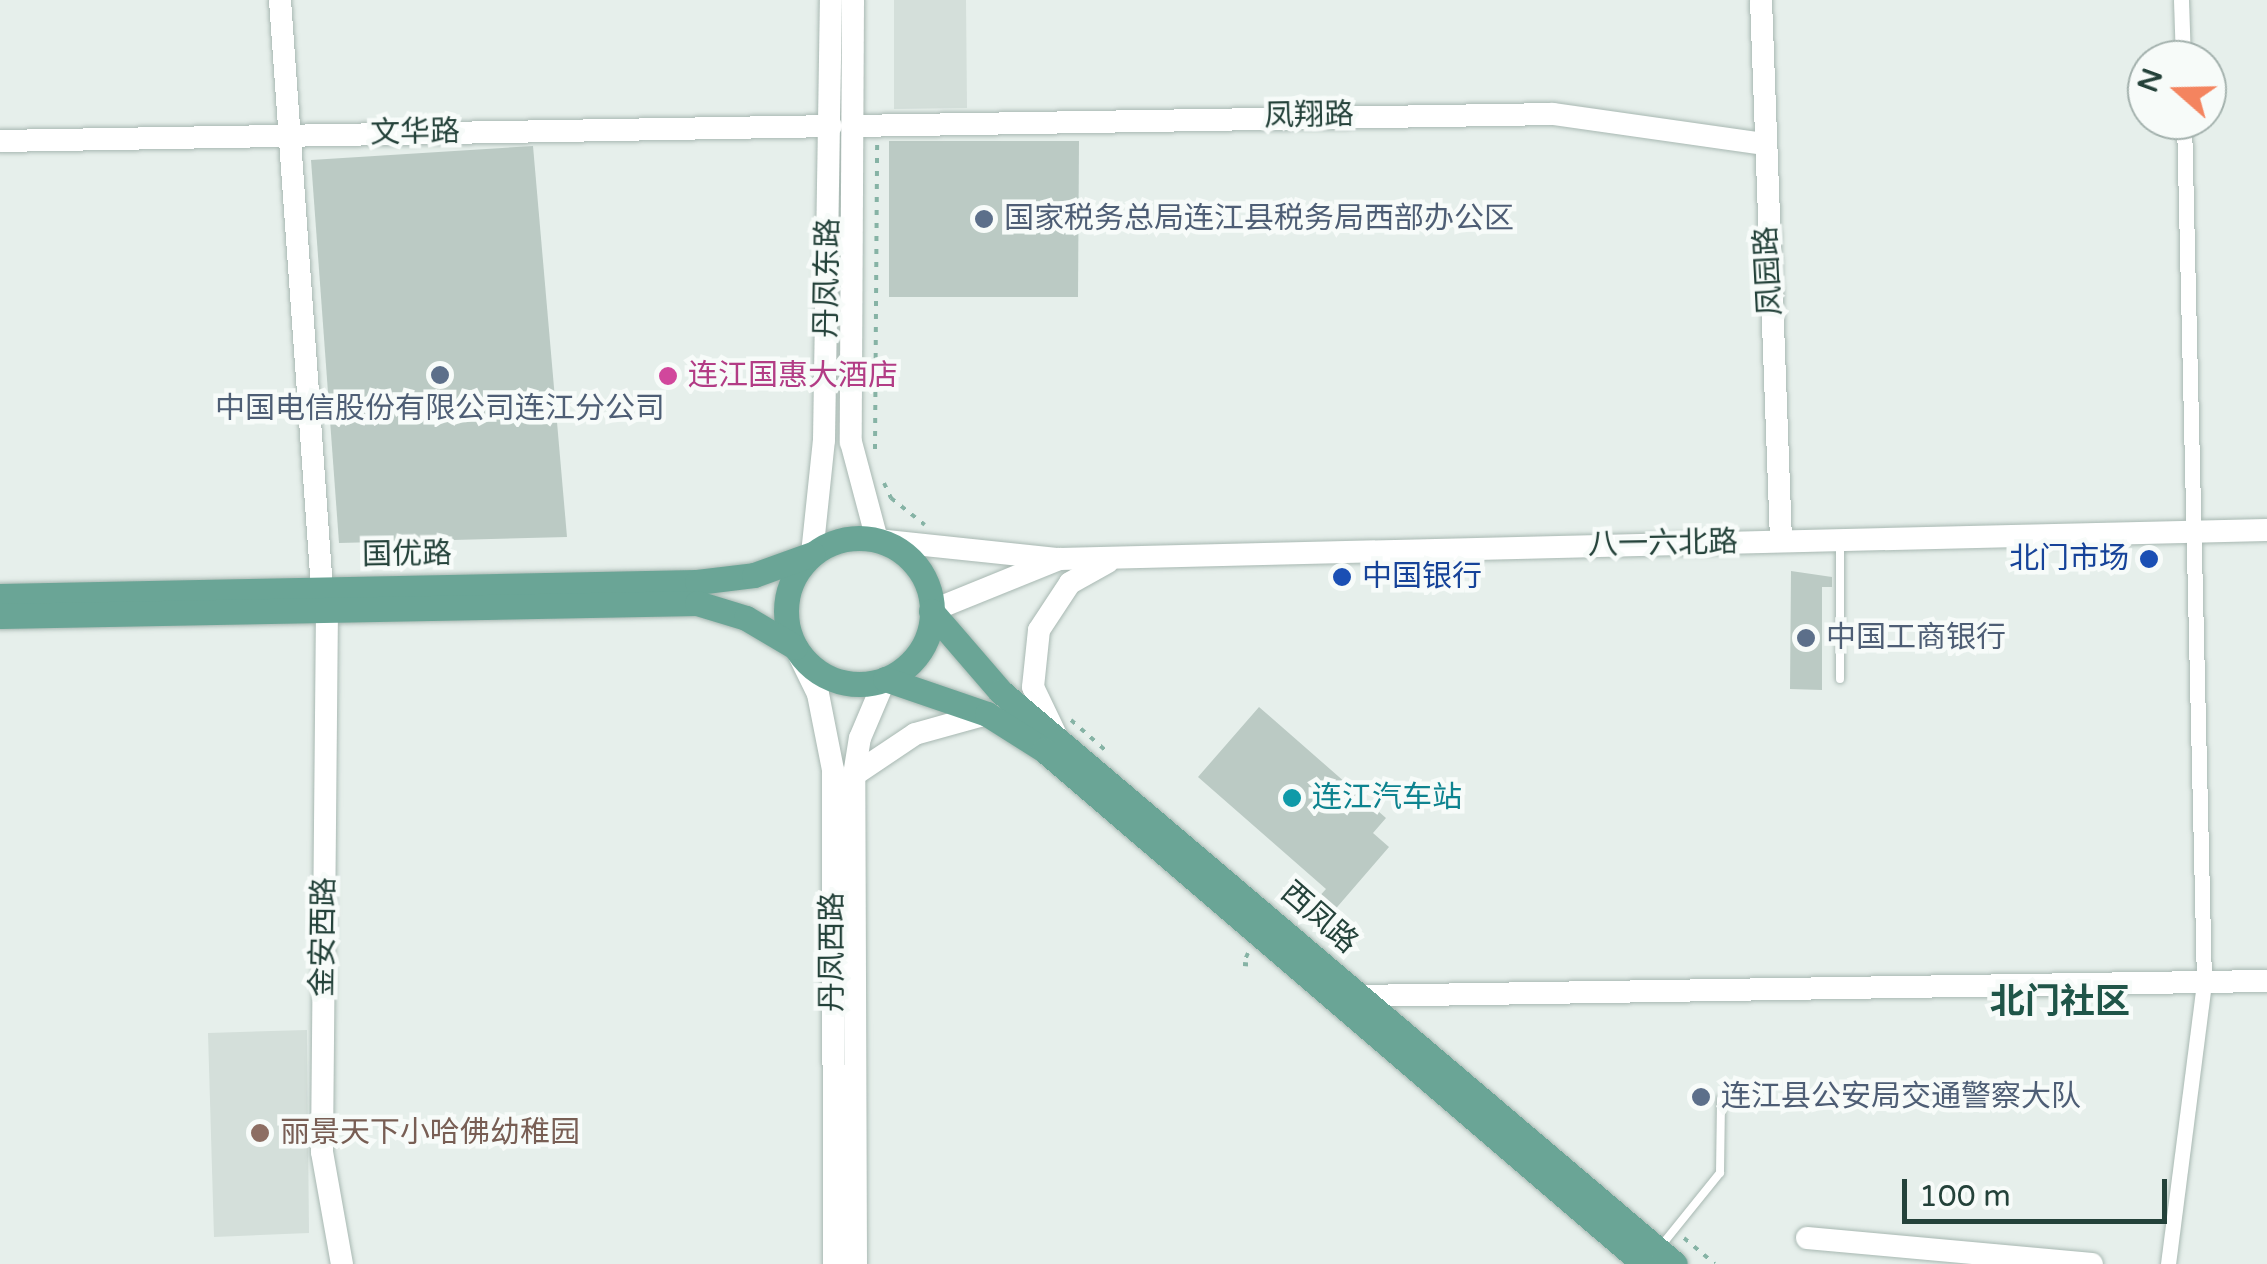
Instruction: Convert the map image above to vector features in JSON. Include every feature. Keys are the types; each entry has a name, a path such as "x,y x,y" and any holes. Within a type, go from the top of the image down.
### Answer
{"main road":[{"path":"854,538 876,540 910,558 932,611 914,659 885,679 844,682 824,676 795,646 786,608 794,578 812,554 854,538"},
{"name":"国优路","path":"0,616 697,582 754,575 812,554"},
{"name":"国优路","path":"0,596 696,602 746,618 795,646"},
{"name":"西凤路","path":"932,611 985,677 1059,723 1359,996 1662,1252"},
{"name":"西凤路","path":"885,679 987,714 1063,765 1662,1252"}],"street":[{"name":"金安西路","path":"280,0 325,599 322,1152 342,1264"},
{"name":"丹凤东路","path":"831,0 842,126 850,442 876,540"},
{"name":"丹凤东路","path":"812,554 824,440 852,0"},
{"name":"凤园路","path":"1761,0 1763,144 1781,542"},
{"path":"2182,0 2183,40"},
{"name":"凤翔路","path":"842,126 1553,114 1763,144"},
{"name":"文华路","path":"0,141 842,126"},
{"path":"2168,1264 2204,982 2184,140"},
{"name":"八一六北路","path":"876,540 1059,559 2267,530"},
{"path":"1059,723 1033,687 1039,630 1070,584 1099,564 1126,557"},
{"name":"八一六北路","path":"932,611 1059,559"},
{"name":"丹凤西路","path":"795,646 818,694 833,770 834,1264"},
{"name":"丹凤西路","path":"856,1264 854,775 860,738 885,679"},
{"path":"854,775 915,734 987,714"},
{"path":"1359,996 2267,981"},
{"path":"1806,1238 2092,1264"}],"lane":[{"path":"1840,540 1840,678"},
{"path":"1662,1252 1720,1173 1721,1099"}],"path":[{"path":"877,458 878,125"},
{"path":"880,473 891,498 930,528"},
{"path":"1059,723 1106,751"},
{"path":"1287,908 1302,921 1312,920 1311,909 1300,910"},
{"path":"1296,918 1311,931"},
{"path":"1254,965 1242,964 1243,955 1251,953 1268,967"},
{"path":"1662,1252 1715,1264"}],"shaded area":[{"path":"894,0 966,0 967,108 894,109"},
{"name":"丽景天下小哈佛幼稚园","path":"307,1030 309,1233 214,1237 208,1033"}],"building":[{"name":"国家税务总局连江县税务局西部办公区","path":"889,141 1079,141 1078,297 889,297"},
{"name":"中国电信股份有限公司连江分公司","path":"533,146 567,537 339,543 311,160"},
{"name":"中国工商银行","path":"1791,571 1832,577 1832,587 1822,587 1822,690 1790,689"},
{"name":"连江汽车站","path":"1259,707 1386,818 1373,833 1389,847 1332,913 1316,900 1326,889 1198,777"}],"place":[{"name":"国家税务总局连江县税务局西部办公区","path":"984,219"},
{"name":"中国电信股份有限公司连江分公司","path":"440,375"},
{"name":"连江国惠大酒店","path":"668,376"},
{"name":"北门市场","path":"2149,559"},
{"name":"中国银行","path":"1342,577"},
{"name":"中国工商银行","path":"1806,638"},
{"name":"连江汽车站","path":"1292,798"},
{"name":"连江县公安局交通警察大队","path":"1701,1097"},
{"name":"丽景天下小哈佛幼稚园","path":"260,1133"}],"district":[{"name":"北门社区","path":"2060,1002"}]}
